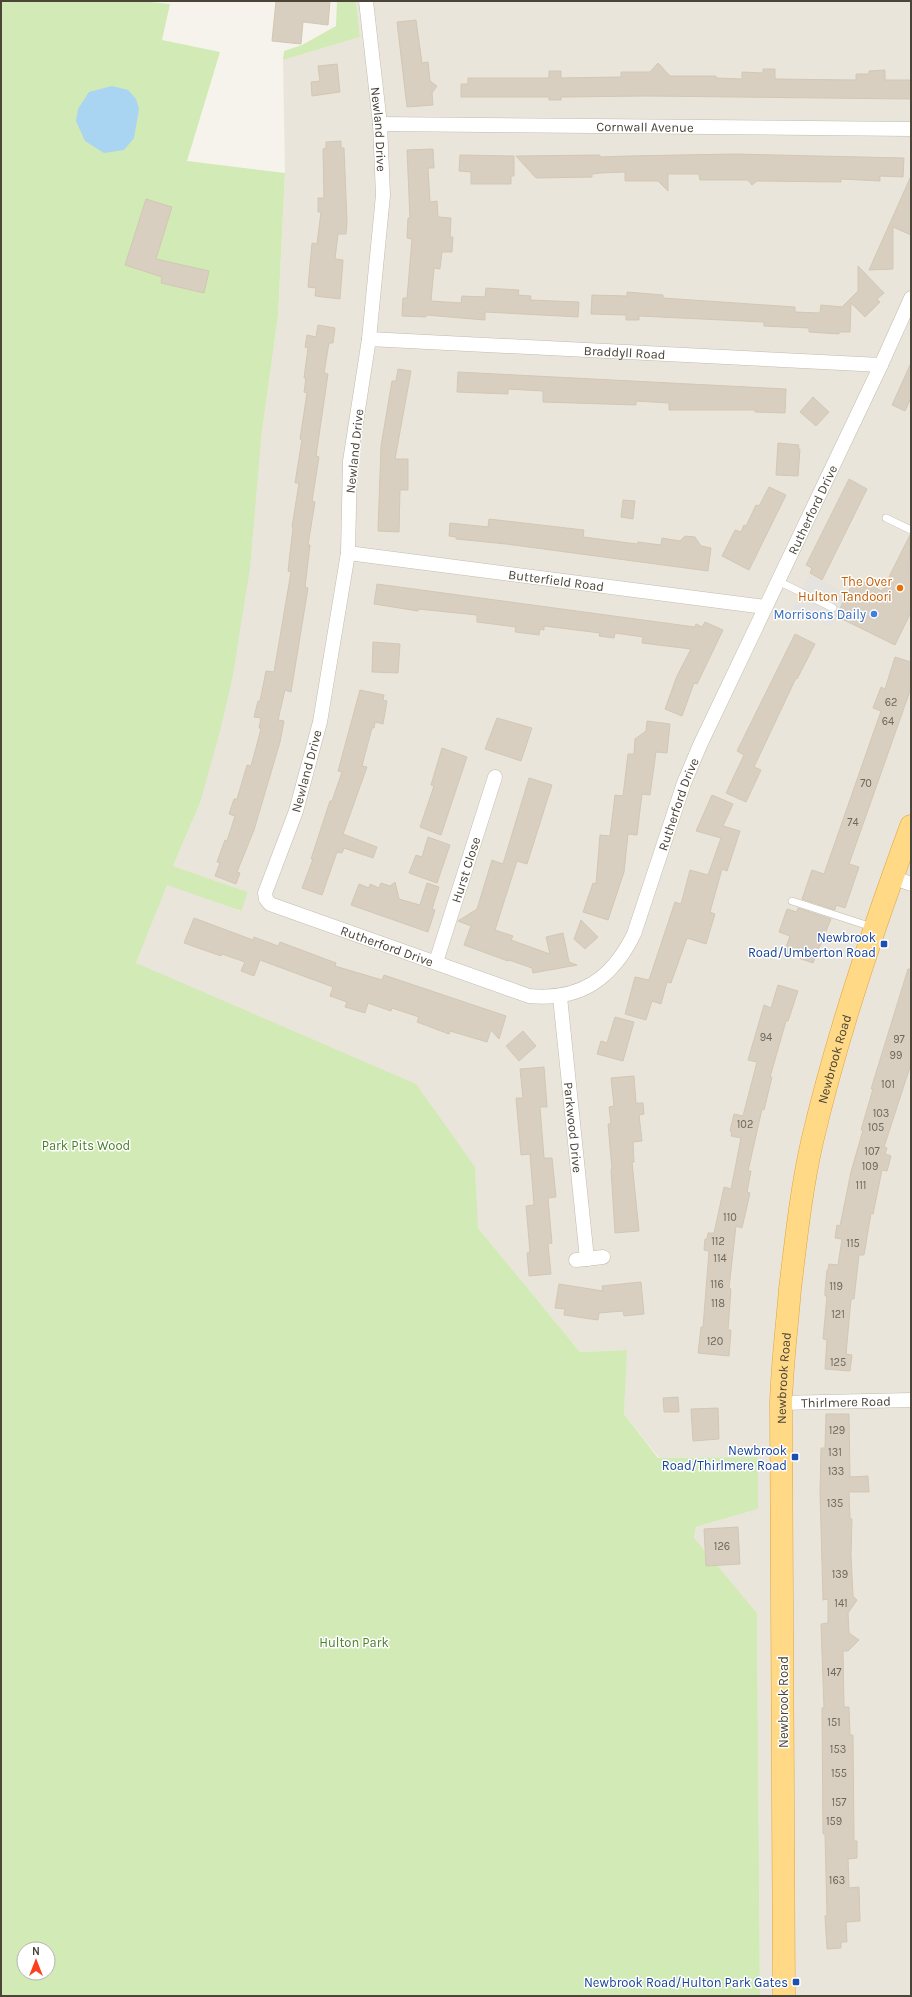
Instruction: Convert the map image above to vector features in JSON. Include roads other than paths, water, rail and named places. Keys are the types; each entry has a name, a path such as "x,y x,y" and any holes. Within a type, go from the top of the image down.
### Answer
{"highway":[{"name":"Newbrook Road","path":"784,1996 781,1403 782,1367 797,1222 812,1144 830,1070 874,928 902,880 911,826"}],"street":[{"name":"Newland Drive","path":"266,893 296,811 320,722 348,553 350,461 369,339 382,195 380,124 366,1"},
{"name":"Cornwall Avenue","path":"380,124 911,129"},
{"name":"Rutherford Drive","path":"266,893 266,899 270,904 529,996 560,997 580,991 596,981 613,966 626,951 634,934 684,783 700,744 881,365 911,298"},
{"name":"Braddyll Road","path":"369,339 881,365"},
{"name":"Butterfield Road","path":"348,553 765,607"},
{"name":"Hurst Close","path":"436,962 496,778"},
{"name":"Parkwood Drive","path":"560,997 582,1259 603,1257"},
{"name":"Thirlmere Road","path":"781,1403 911,1400"}],"lane":[{"path":"886,518 911,530"},
{"path":"778,581 833,608"},
{"path":"792,901 874,928"}],"water":[{"path":"112,86 128,90 136,99 139,109 134,138 124,150 104,153 85,141 76,121 78,109 89,92"}],"place":[{"name":"The Over Hulton Tandoori","path":"900,588"},
{"name":"Morrisons Daily","path":"874,614"},
{"name":"Newbrook Road/Umberton Road","path":"884,944"},
{"name":"Newbrook Road/Thirlmere Road","path":"795,1457"},
{"name":"Newbrook Road/Hulton Park Gates","path":"796,1982"}],"park label":[{"name":"Park Pits Wood","path":"86,1145"},
{"name":"Hulton Park","path":"354,1642"}]}
